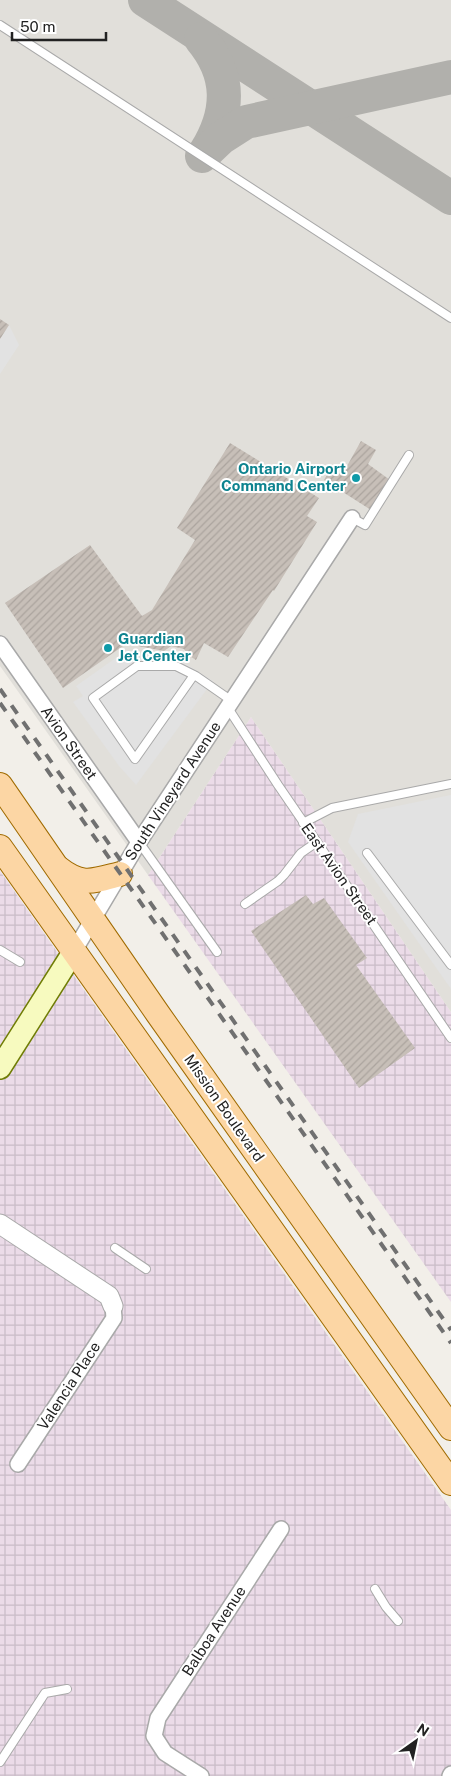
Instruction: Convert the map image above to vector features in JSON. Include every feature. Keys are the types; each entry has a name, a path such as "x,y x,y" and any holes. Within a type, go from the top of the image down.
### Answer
{"main road":[{"name":"Mission Boulevard","path":"0,785 93,917 158,1014 451,1428"},
{"name":"Mission Boulevard","path":"0,847 451,1483"},
{"path":"58,868 77,880 100,879 120,874"},
{"name":"South Vineyard Avenue","path":"0,1068 74,951"}],"street":[{"name":"South Vineyard Avenue","path":"74,951 139,842 352,518"},
{"name":"Avion Street","path":"0,644 139,842"},
{"path":"0,1224 109,1296 113,1306"},
{"name":"Valencia Place","path":"18,1464 114,1318 113,1306"},
{"name":"Balboa Avenue","path":"201,1776 165,1753 154,1736 158,1718 281,1529"}],"lane":[{"path":"0,25 451,318"},
{"path":"352,518 365,525 409,455"},
{"path":"194,675 135,759 93,698 137,666 176,666 194,675 230,705"},
{"name":"East Avion Street","path":"230,705 304,823 451,1038"},
{"path":"304,823 332,808 451,784"},
{"path":"139,842 217,952"},
{"path":"245,904 284,876 301,853 317,842"},
{"path":"367,853 451,965"},
{"path":"0,950 20,962"},
{"path":"115,1248 146,1269"},
{"path":"375,1589 386,1607 398,1621"},
{"path":"0,1762 45,1693 67,1689"}],"shaded area":[{"path":"0,0 451,0 451,1012 251,717 148,875 0,666"},
{"path":"9,325 19,345 0,374 0,339"},
{"path":"127,650 135,659 145,655 178,659 213,681 136,785 119,766 73,702 83,696 76,686"},
{"path":"251,717 451,1012 451,1302 148,875"},
{"path":"451,795 451,989 348,842 358,814"},
{"path":"0,871 451,1510 451,1776 0,1776"}],"building":[{"path":"0,319 9,325 0,339"},
{"name":"Ontario Airport Command Center","path":"361,441 376,450 368,464 390,480 371,510 324,480 331,469 342,475"},
{"path":"230,443 319,498 307,516 317,522 274,591 228,657 204,643 196,660 188,655 184,649 171,646 164,651 138,646 133,639 63,688 5,603 90,545 142,616 152,610 195,540 177,528"},
{"path":"306,895 313,904 324,898 367,958 356,965 415,1048 359,1088 251,931"}],"taxiway":[{"path":"145,0 451,198"},
{"path":"201,39 218,66 224,94 220,122 206,151"},
{"path":"202,156 221,138 246,122 451,77"}],"railway":[{"path":"0,689 451,1330"},
{"path":"0,703 451,1343"}],"place":[{"name":"Ontario Airport Command Center","path":"356,478"},
{"name":"Guardian Jet Center","path":"108,648"}]}
